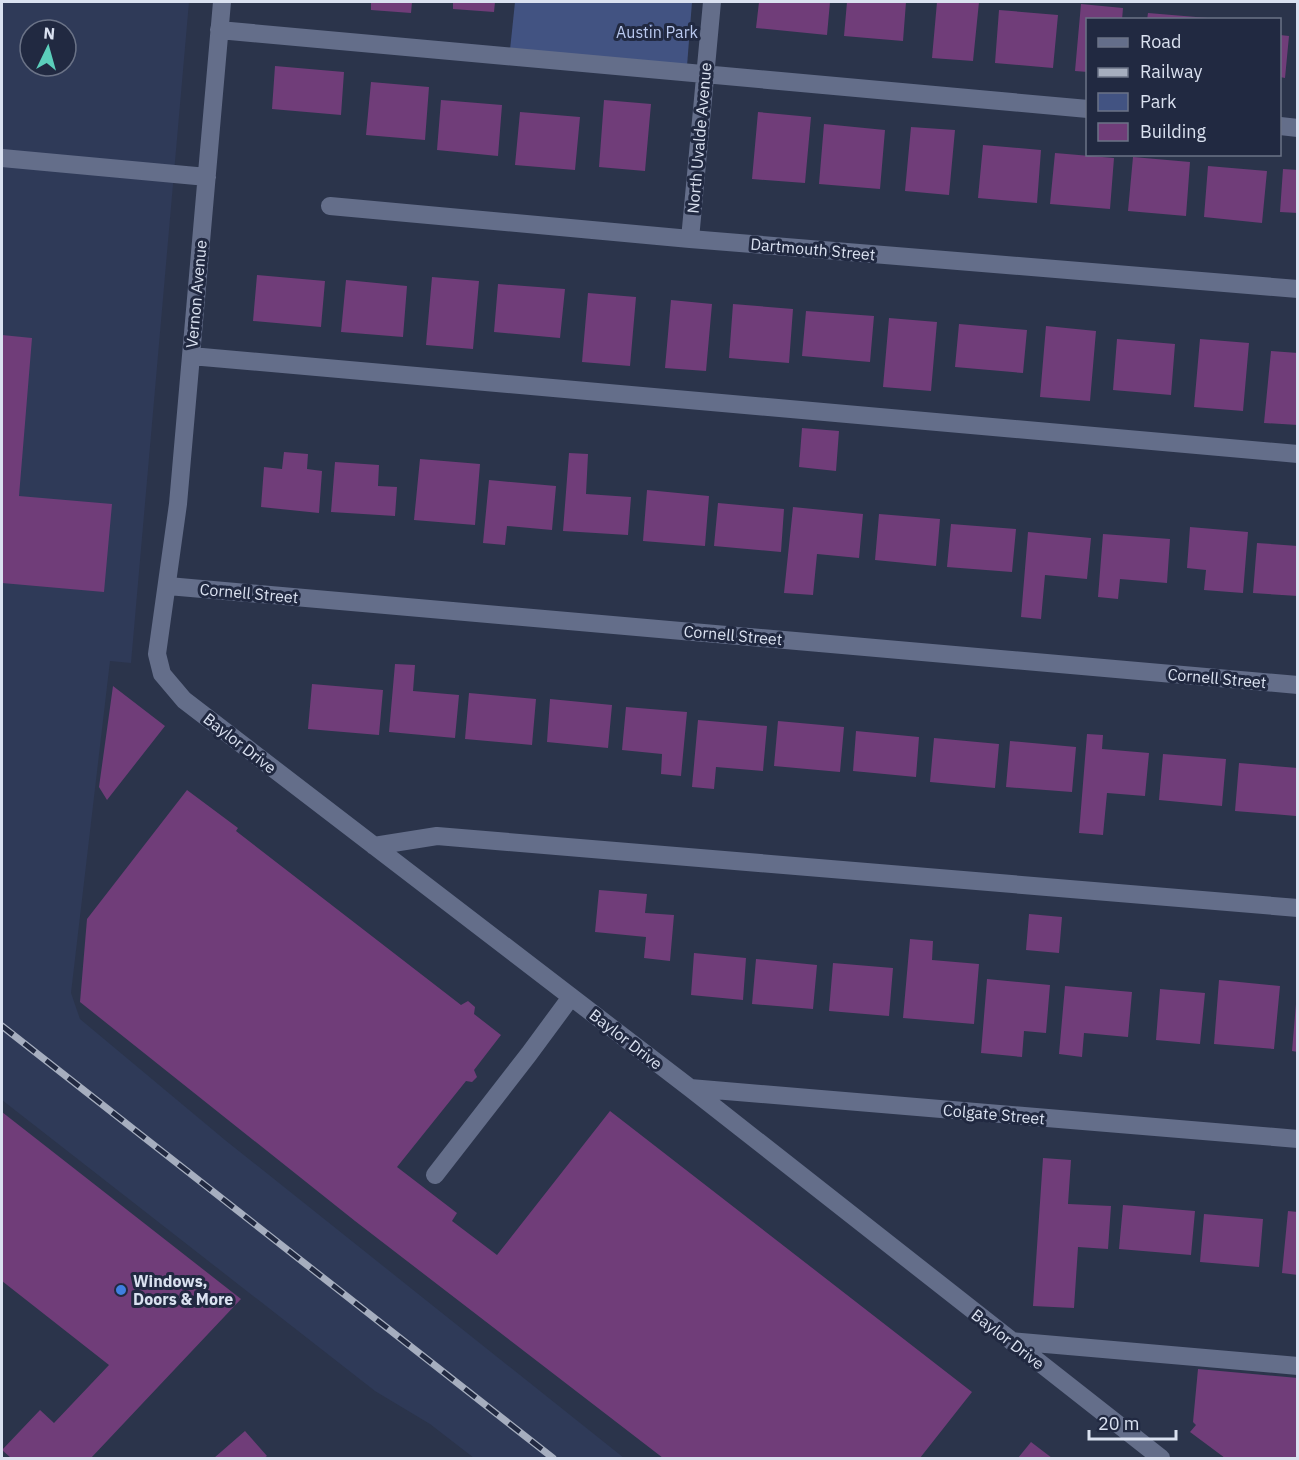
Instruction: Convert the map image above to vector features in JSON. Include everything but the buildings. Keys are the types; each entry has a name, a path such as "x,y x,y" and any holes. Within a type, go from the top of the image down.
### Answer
{"street":[{"name":"Vernon Avenue","path":"168,586 178,504 222,2"},
{"name":"North Uvalde Avenue","path":"690,238 712,2"},
{"path":"219,30 1086,109"},
{"path":"1281,126 1298,128"},
{"path":"2,159 207,177"},
{"name":"Dartmouth Street","path":"330,206 1298,289"},
{"path":"191,356 1298,454"},
{"name":"Cornell Street","path":"168,586 1298,685"},
{"name":"Baylor Drive","path":"168,586 158,654 162,674 184,700 690,1088 1161,1458"},
{"path":"374,846 437,836 1298,908"},
{"path":"435,1174 571,997"},
{"name":"Colgate Street","path":"690,1088 1298,1139"},
{"path":"1011,1341 1298,1366"}],"shaded area":[{"path":"2,2 189,2 131,663 110,661 71,993 80,1019 225,1140 624,1458 474,1458 430,1424 375,1391 2,1100"}],"green space":[{"name":"Austin Park","path":"515,2 692,2 687,66 510,50"}],"railway":[{"path":"2,1026 553,1458"}],"place":[{"name":"Windows, Doors & More","path":"121,1290"}]}
